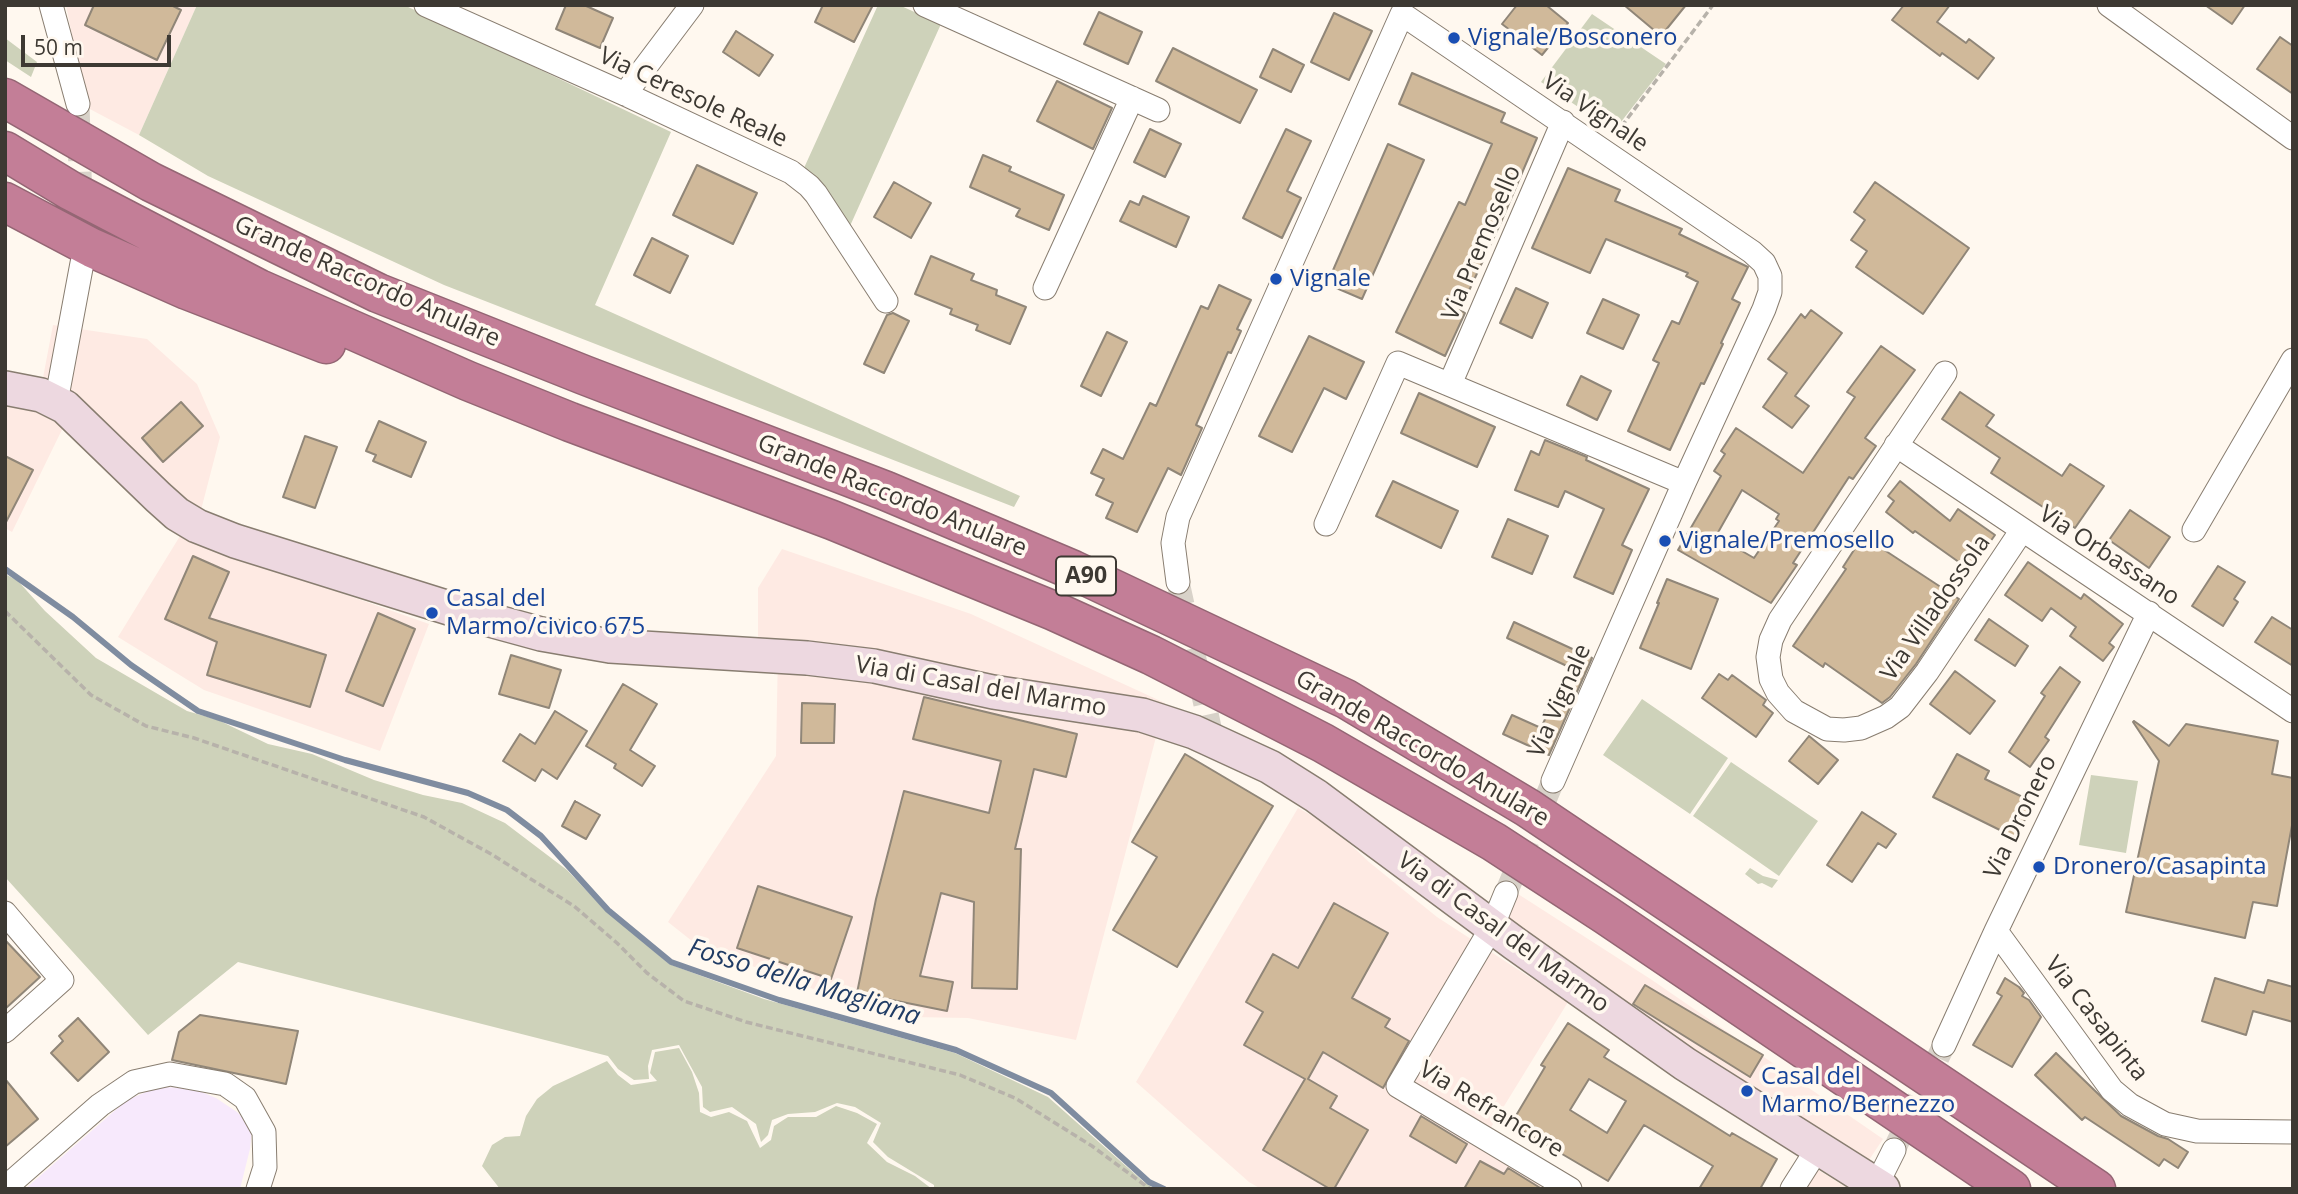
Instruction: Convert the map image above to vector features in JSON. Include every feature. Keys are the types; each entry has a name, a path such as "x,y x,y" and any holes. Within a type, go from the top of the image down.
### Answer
{"highway":[{"name":"Grande Raccordo Anulare","path":"5,98 151,182 378,293 886,491 1073,570 1346,699 1528,808 2096,1189"},
{"name":"Grande Raccordo Anulare","path":"5,151 71,191 259,289 468,381 832,520 1054,611 1151,655 1323,743 1494,842 2011,1189"},
{"path":"5,202 92,248 187,290 298,334 346,351 468,381"}],"main road":[{"name":"Via di Casal del Marmo","path":"5,388 34,393 57,402 73,413 158,497 186,520 234,541 468,614 541,634 610,646 807,658 874,666 1005,695 1125,712 1170,723 1270,767 1316,796 1492,927 1685,1065 1880,1187"}],"street":[{"path":"51,5 78,104"},
{"name":"Via Ceresole Reale","path":"426,5 791,172 816,194 886,300"},
{"path":"625,94 692,5"},
{"path":"925,5 1158,110"},
{"path":"2109,5 2293,138"},
{"name":"Via Vignale","path":"1178,582 1172,543 1178,517 1394,10 1752,252 1764,263 1770,276 1770,292 1764,309 1553,781"},
{"path":"1045,288 1132,98"},
{"name":"Via Premosello","path":"1450,384 1563,122"},
{"path":"57,402 82,263"},
{"path":"2194,530 2293,360"},
{"path":"1326,524 1398,363 1684,483"},
{"name":"Via Villadossola","path":"1945,373 1780,620 1771,640 1768,664 1774,685 1788,706 1802,717 1827,729 1853,730 1874,724 1900,707 1927,672 2022,530"},
{"name":"Via Orbassano","path":"1896,445 2293,711"},
{"name":"Via Dronero","path":"1944,1045 2149,613"},
{"path":"1492,927 1506,893"},
{"path":"5,913 62,979 5,1031"},
{"name":"Via Refrancore","path":"1492,927 1398,1086 1570,1189"},
{"name":"Via Casapinta","path":"1996,931 2112,1090 2130,1105 2165,1124 2197,1131 2293,1132"},
{"path":"5,1188 100,1105 134,1082 170,1074 225,1084 245,1098 264,1132 265,1167 258,1189"},
{"path":"1792,1189 1818,1148"},
{"path":"1880,1187 1894,1150"}],"path":[{"path":"1604,151 1713,5"},
{"path":"5,611 91,695 146,726 194,738 424,817 491,854 574,906 647,973 684,1001 746,1022 960,1075 993,1088 1015,1098 1092,1146 1150,1189"}],"shaded area":[{"path":"66,5 197,5 139,135 86,107"},
{"path":"53,325 147,339 197,384 220,437 201,510 167,491 75,403 12,532 5,528 5,405 42,383"},
{"path":"180,536 429,624 380,751 204,690 118,637"},
{"path":"782,549 971,614 1165,703 1076,1040 968,1018 911,1017 807,987 697,945 668,922 776,756 778,650 758,641 758,588"},
{"path":"1298,808 1331,826 1369,862 1437,917 1568,1002 1482,1142 1559,1189 1261,1189 1249,1182 1136,1082"},
{"path":"1518,894 1652,980 1883,1139 1867,1163 1501,925"},
{"path":"158,1087 192,1088 216,1098 237,1112 252,1128 240,1189 25,1189 127,1100"},
{"path":"1815,1168 1849,1189 1801,1189"}],"green space":[{"path":"197,5 404,5 671,132 595,305 1020,496 1014,507 444,285 208,176 139,135"},
{"path":"878,5 899,5 941,24 850,226 804,168"},
{"path":"1592,14 1666,64 1614,131 1541,82"},
{"path":"5,38 37,62 31,77 5,60"},
{"path":"5,574 18,581 45,611 96,658 187,711 218,720 268,744 312,754 374,780 423,795 462,803 505,823 567,870 602,907 669,964 764,999 955,1053 1048,1097 1155,1189 934,1189 934,1185 888,1157 873,1142 881,1123 855,1107 837,1103 815,1112 788,1114 772,1120 768,1135 761,1142 756,1124 732,1107 710,1112 703,1107 702,1087 679,1045 652,1050 648,1066 649,1079 634,1080 618,1069 608,1056 238,962 148,1035 5,877"},
{"path":"1642,699 1728,758 1690,814 1603,755"},
{"path":"1731,762 1818,821 1779,876 1693,816"},
{"path":"2091,775 2138,781 2126,853 2079,845"},
{"path":"1750,868 1763,876 1778,880 1772,888 1758,884 1745,874"},
{"path":"679,1048 692,1072 699,1093 700,1112 711,1117 729,1112 747,1121 760,1148 771,1140 774,1126 788,1117 816,1117 836,1106 877,1124 867,1143 887,1162 915,1176 932,1189 500,1189 482,1166 492,1145 505,1137 520,1136 526,1116 537,1099 553,1086 607,1061 618,1075 631,1085 657,1081 650,1073 655,1052"}],"building":[{"path":"94,5 171,5 181,10 157,60 85,25"},
{"path":"566,5 584,5 613,18 600,48 556,29"},
{"path":"823,5 873,5 854,42 815,22"},
{"path":"1517,5 1546,5 1568,23 1542,55 1502,24"},
{"path":"1624,5 1686,5 1661,36"},
{"path":"1904,5 1950,5 1937,22 1966,43 1969,39 1994,58 1978,79 1942,53 1940,56 1892,20"},
{"path":"2205,5 2245,5 2232,24"},
{"path":"1099,12 1142,32 1128,64 1084,44"},
{"path":"1334,13 1372,31 1349,80 1311,62"},
{"path":"736,31 773,55 759,76 723,52"},
{"path":"2280,37 2293,46 2293,94 2257,69"},
{"path":"1173,48 1257,90 1240,123 1156,81"},
{"path":"1273,49 1304,65 1291,92 1260,77"},
{"path":"1412,73 1505,113 1501,122 1537,138 1460,310 1465,313 1445,356 1396,332 1459,202 1465,205 1492,144 1399,104"},
{"path":"1057,81 1112,108 1093,149 1037,121"},
{"path":"1150,129 1181,144 1165,177 1134,162"},
{"path":"1286,129 1311,141 1287,191 1301,198 1282,238 1243,218"},
{"path":"1388,144 1424,160 1362,299 1327,284"},
{"path":"983,155 1011,167 1009,171 1064,195 1049,230 1016,216 1020,209 970,187"},
{"path":"697,165 757,193 733,244 673,215"},
{"path":"1568,168 1620,190 1615,201 1682,229 1679,234 1748,267 1732,299 1740,303 1721,343 1723,344 1704,384 1701,383 1670,450 1628,431 1659,363 1653,360 1672,321 1679,324 1698,282 1686,276 1688,273 1606,239 1590,273 1532,248"},
{"path":"894,182 931,203 911,238 874,217"},
{"path":"1875,182 1969,248 1923,314 1856,267 1867,251 1851,240 1865,220 1854,212"},
{"path":"1143,196 1189,217 1176,247 1120,221 1130,201 1139,205"},
{"path":"652,238 688,256 670,293 634,275"},
{"path":"931,256 974,274 971,280 997,290 996,295 1026,307 1010,344 976,330 978,325 950,314 952,309 915,294"},
{"path":"1219,285 1251,300 1237,329 1241,331 1231,353 1228,352 1196,425 1202,428 1181,475 1168,468 1137,532 1106,518 1113,503 1096,495 1104,479 1091,473 1103,449 1123,459 1150,403 1156,406 1201,306 1208,309"},
{"path":"1516,288 1548,303 1532,338 1500,323"},
{"path":"1603,299 1639,315 1623,349 1587,333"},
{"path":"1811,310 1842,333 1795,396 1809,406 1792,428 1763,407 1787,373 1768,359 1801,314 1805,318"},
{"path":"893,313 909,321 884,373 864,364 887,315"},
{"path":"1107,332 1127,342 1101,396 1081,386"},
{"path":"1309,336 1364,362 1346,399 1324,388 1292,452 1259,436"},
{"path":"1881,346 1915,370 1865,438 1876,446 1853,479 1849,477 1793,563 1797,565 1771,603 1678,550 1721,476 1714,471 1725,454 1721,451 1736,428 1803,473 1855,397 1847,392","holes":["1742,490 1779,514 1776,519 1779,521 1754,558 1716,536"]},
{"path":"1581,376 1611,391 1597,420 1567,405"},
{"path":"1960,392 1994,415 1986,426 2062,476 2070,464 2104,486 2075,528 1991,473 2000,458 1942,419"},
{"path":"1419,393 1495,427 1477,467 1401,433"},
{"path":"181,402 203,426 163,462 142,438"},
{"path":"379,421 426,442 411,477 373,461 376,455 366,451"},
{"path":"305,436 337,447 315,508 283,497"},
{"path":"1545,440 1587,457 1586,460 1649,489 1622,545 1632,550 1613,594 1574,577 1604,509 1565,491 1558,507 1515,490 1531,451 1539,455"},
{"path":"5,456 33,470 5,524"},
{"path":"1393,481 1458,511 1441,548 1376,516"},
{"path":"1900,481 1950,521 1958,509 1995,535 1970,570 1886,512 1894,501 1888,496"},
{"path":"2130,510 2170,537 2149,568 2109,540"},
{"path":"1508,519 1548,536 1532,574 1492,557"},
{"path":"1863,536 1959,599 1916,664 1882,703 1825,663 1823,667 1793,646 1846,569 1843,567"},
{"path":"193,556 229,572 209,618 326,655 310,707 207,675 217,642 165,619"},
{"path":"2028,562 2081,599 2084,594 2123,624 2109,643 2114,647 2103,661 2070,636 2076,627 2051,608 2042,621 2005,595"},
{"path":"2218,566 2245,582 2234,599 2238,602 2223,626 2192,606"},
{"path":"1667,579 1718,599 1691,669 1640,648"},
{"path":"378,613 415,629 383,706 346,691"},
{"path":"2272,617 2293,630 2293,666 2255,642"},
{"path":"1989,619 2028,646 2015,666 1975,640"},
{"path":"1514,622 1592,658 1549,755 1503,734 1512,715 1541,728 1569,667 1507,638"},
{"path":"511,655 561,670 549,708 499,694"},
{"path":"2060,667 2080,682 2045,737 2049,740 2030,767 2009,752 2045,696 2041,693"},
{"path":"1955,671 1995,701 1970,734 1930,704"},
{"path":"1719,674 1728,680 1732,675 1766,700 1763,705 1773,713 1756,737 1702,698"},
{"path":"623,684 657,704 630,750 655,766 642,786 614,768 616,764 586,746"},
{"path":"924,697 1077,734 1066,777 1034,769 1015,849 1021,849 1017,989 972,988 974,902 941,893 920,976 953,982 947,1011 857,993 876,899 904,791 989,813 1001,761 913,739"},
{"path":"802,703 835,704 834,743 801,743"},
{"path":"555,711 587,731 557,779 542,769 535,781 503,761 520,734 535,744"},
{"path":"2134,721 2169,746 2186,724 2278,741 2272,774 2293,778 2293,820 2277,906 2253,902 2245,938 2126,912 2159,761"},
{"path":"1809,736 1838,760 1818,784 1789,761"},
{"path":"1185,754 1273,806 1177,967 1113,930 1157,857 1132,842"},
{"path":"1957,754 1989,771 1985,779 2031,801 2031,807 2016,838 1933,797"},
{"path":"575,801 600,815 586,839 562,826"},
{"path":"1862,812 1896,834 1886,848 1878,843 1852,882 1827,865"},
{"path":"758,886 852,917 831,979 737,948"},
{"path":"1334,903 1388,933 1352,998 1390,1019 1385,1027 1409,1041 1383,1088 1323,1052 1308,1079 1337,1096 1330,1108 1368,1130 1334,1189 1330,1189 1263,1150 1305,1079 1244,1045 1263,1012 1246,1002 1273,954 1298,968"},
{"path":"5,940 40,977 5,1009"},
{"path":"2005,978 2019,987 2024,993 2022,996 2029,1000 2041,1017 2012,1067 1973,1045 2002,996 1997,993"},
{"path":"2215,978 2264,993 2268,980 2293,987 2293,1022 2253,1011 2246,1035 2202,1021"},
{"path":"1645,985 1763,1055 1750,1077 1633,1004"},
{"path":"200,1015 298,1031 286,1084 172,1060 179,1032"},
{"path":"78,1018 109,1052 78,1081 51,1053 63,1041 59,1036"},
{"path":"1568,1023 1609,1050 1604,1057 1730,1136 1732,1133 1777,1159 1760,1189 1699,1189 1713,1166 1644,1125 1608,1181 1511,1124 1545,1067 1541,1065","holes":["1589,1079 1626,1101 1607,1133 1570,1110"]},
{"path":"2056,1053 2121,1116 2188,1152 2178,1168 2164,1159 2159,1166 2085,1117 2082,1120 2035,1075"},
{"path":"5,1079 38,1119 5,1147"},
{"path":"1421,1116 1467,1144 1456,1163 1410,1136"},
{"path":"1480,1161 1504,1174 1508,1168 1542,1189 1464,1189"}],"waterway":[{"name":"Fosso della Magliana","path":"5,569 73,617 131,665 198,711 345,760 468,793 507,810 541,836 608,910 671,962 779,1000 956,1050 1051,1093 1149,1182 1164,1189"}],"tunnel":[{"path":"78,104 81,204"},
{"path":"1178,582 1213,741"},
{"path":"1506,893 1553,781"},
{"path":"1894,1150 1944,1045"}],"place":[{"name":"Vignale/Bosconero","path":"1454,38"},
{"name":"Vignale","path":"1276,279"},
{"name":"Vignale/Premosello","path":"1665,541"},
{"name":"Casal del Marmo/civico 675","path":"432,613"},
{"name":"Dronero/Casapinta","path":"2039,867"},
{"name":"Casal del Marmo/Bernezzo","path":"1747,1091"}]}
